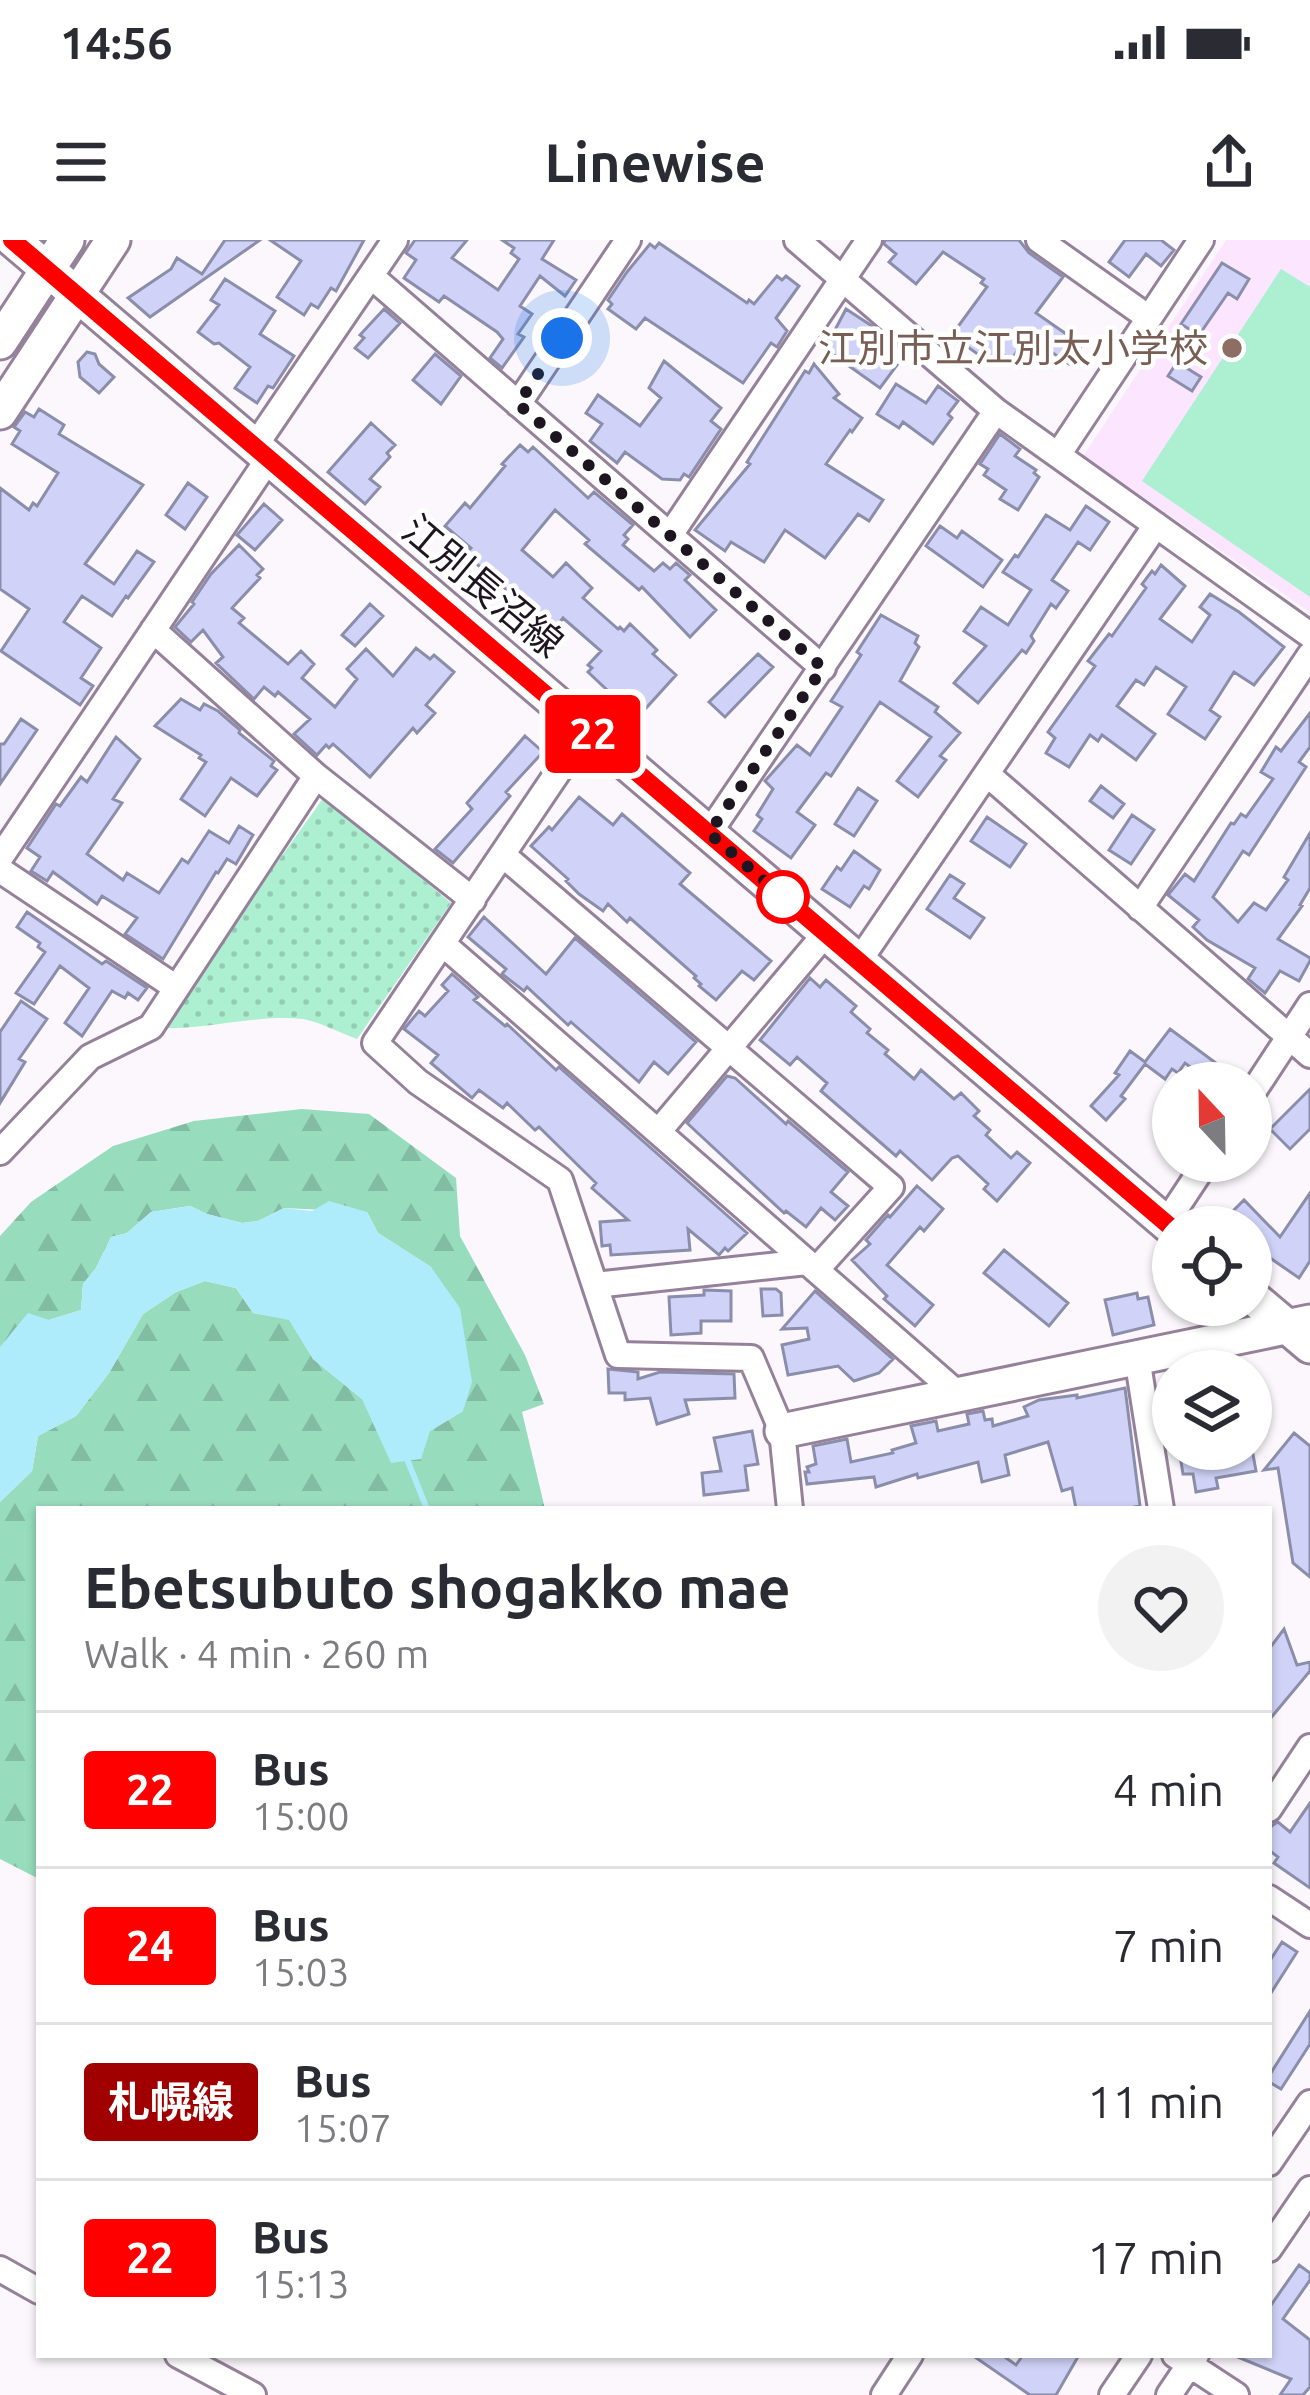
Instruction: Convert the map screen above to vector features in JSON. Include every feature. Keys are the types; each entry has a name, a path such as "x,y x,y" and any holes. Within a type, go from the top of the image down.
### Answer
{"main road":[{"name":"江別長沼線","path":"13,240 1152,1211"},
{"path":"0,342 67,240"},
{"path":"0,412 113,240"},
{"path":"1272,1310 1302,1331"},
{"path":"782,1431 1137,1357 1302,1331"}],"street":[{"path":"0,858 153,630 395,240"},
{"path":"518,404 628,240"},
{"path":"797,240 996,411 1310,635"},
{"path":"670,536 869,240"},
{"path":"1039,240 1149,318"},
{"path":"1058,455 1201,240"},
{"path":"371,276 823,668"},
{"path":"709,833 996,411"},
{"path":"859,962 1156,525"},
{"path":"153,630 316,776 472,900"},
{"path":"1140,908 1310,655"},
{"path":"586,729 375,1043 418,1082 560,1180 618,1354 751,1358 782,1431 790,1506"},
{"path":"987,774 1310,1054"},
{"path":"0,1152 90,1057 151,1027 316,776"},
{"path":"502,855 891,1187 812,1266 595,1285"},
{"path":"0,870 175,987"},
{"path":"658,1132 826,933"},
{"path":"443,944 958,1394"},
{"path":"1272,1063 1310,1005"},
{"path":"1137,1357 1161,1506"},
{"path":"1272,1804 1310,1747"},
{"path":"1272,1900 1310,1925"},
{"path":"1272,2159 1310,2103"},
{"path":"1272,2245 1310,2189"},
{"path":"0,2269 36,2289"},
{"path":"184,2358 253,2395"},
{"path":"884,2395 908,2358"},
{"path":"1112,2395 1137,2358"},
{"path":"1168,2395 1187,2358 1236,2395"}],"shaded area":[{"name":"江別市立江別太小学校","path":"1226,240 1310,240 1310,612 1083,456"}],"green space":[{"path":"1281,269 1310,287 1310,597 1142,481"},
{"path":"324,797 451,903 357,1039 303,1019 159,1028"},
{"path":"302,1109 369,1114 456,1178 460,1236 525,1355 544,1404 522,1412 544,1506 36,1506 36,1877 0,1859 0,1502 32,1471 38,1436 76,1416 109,1373 143,1314 176,1292 205,1281 236,1288 253,1313 289,1319 313,1359 362,1399 430,1431 463,1411 431,1267 378,1233 367,1212 284,1208 242,1223 190,1206 151,1212 127,1233 111,1237 83,1284 81,1310 49,1320 0,1347 0,1236 31,1202 113,1146 194,1121"}],"water":[{"path":"329,1201 367,1212 378,1233 431,1267 460,1308 472,1382 463,1411 430,1431 421,1459 391,1463 362,1399 313,1359 289,1320 253,1313 236,1288 205,1281 176,1292 143,1314 109,1373 76,1416 38,1436 32,1471 0,1502 0,1347 28,1313 49,1320 81,1310 83,1284 111,1237 127,1233 151,1212 190,1206 242,1223 284,1208 312,1211"}],"building":[{"path":"225,240 260,240 150,317 128,298 171,269 177,258 202,274"},
{"path":"270,240 364,240 336,291 331,288 318,308 311,304 304,315 277,297 301,261"},
{"path":"415,240 467,240 452,258 498,290 519,259 511,253 514,248 502,240 554,240 542,259 576,280 565,296 540,276 520,306 532,314 518,334 524,337 502,368 490,358 503,339 497,332 444,296 439,302 404,278 416,260 406,253"},
{"path":"885,240 1019,240 1063,277 1036,313 1082,345 1069,364 1028,336 1011,360 1002,354 990,363 954,332 987,287 981,283 984,279 943,252 916,284 889,262 896,254"},
{"path":"1125,240 1161,240 1174,250 1161,266 1146,254 1129,277 1109,262"},
{"path":"659,243 747,303 754,304 777,276 782,280 786,276 799,286 776,318 787,331 777,347 771,343 743,383 645,318 636,329 608,309 612,304 608,300 627,272 650,244 655,248"},
{"path":"1222,263 1249,279 1237,299 1228,293 1199,335 1181,324"},
{"path":"225,279 275,311 260,334 294,356 257,403 235,388 250,367 198,332 219,305 211,300"},
{"path":"384,309 400,323 368,358 355,348 364,338 360,335"},
{"path":"846,309 872,326 863,340 897,365 880,388 825,349"},
{"path":"87,352 95,354 114,377 99,393 80,377 78,362"},
{"path":"435,354 461,376 441,404 413,380"},
{"path":"664,361 721,408 711,421 721,429 689,477 684,474 680,480 662,479 625,452 617,463 590,441 602,424 586,413 598,395 640,426 661,398 649,388"},
{"path":"1177,362 1201,377 1192,391 1168,376"},
{"path":"814,364 839,394 834,398 862,418 826,464 883,500 869,521 858,514 825,558 785,530 764,562 731,542 725,551 695,530 750,464 747,462 805,371 809,373"},
{"path":"896,384 926,403 938,386 958,401 933,444 903,422 899,428 877,414"},
{"path":"39,409 64,425 59,434 143,485 85,564 114,584 137,551 154,562 112,616 82,596 64,622 101,648 81,678 93,686 80,705 1,651 29,609 0,589 0,488 29,510 33,503 37,506 58,473 12,444 20,431 14,427 25,412 34,417"},
{"path":"371,423 395,445 370,479 380,487 365,504 328,472"},
{"path":"1000,434 1020,449 1015,456 1039,477 1018,510 1000,499 1006,490 984,475 988,469 980,464"},
{"path":"520,445 528,452 533,447 588,498 594,492 633,525 623,545 654,571 663,563 670,569 676,563 690,575 685,580 716,610 690,637 642,587 639,590 585,544 589,540 555,510 522,550 553,577 566,563 592,588 583,598 618,629 624,631 630,624 676,675 637,718 588,672 592,668 588,665 601,651 563,618 552,632 518,605 521,602 465,554 471,548 445,526 465,503 470,508"},
{"path":"188,483 207,497 185,529 166,515"},
{"path":"264,504 282,520 255,550 237,535"},
{"path":"1086,506 1109,522 1090,550 1078,542 1052,580 1068,591 1056,608 1051,604 1026,653 1022,650 978,703 954,683 986,646 964,631 981,607 1008,625 1031,590 1003,572 1046,515 1070,530"},
{"path":"940,526 957,538 962,531 1002,560 983,587 926,546"},
{"path":"239,545 263,569 232,608 244,618 239,623 288,664 301,651 314,664 302,678 335,707 357,679 347,669 366,649 393,676 416,648 430,659 434,655 454,672 426,705 435,713 417,733 413,728 370,777 333,744 317,755 294,734 310,719 278,692 275,696 264,687 254,699 216,663 223,657 203,630 191,642 175,627 211,574"},
{"path":"1161,565 1185,586 1160,619 1192,642 1210,615 1200,607 1210,594 1284,647 1254,685 1234,672 1210,710 1220,717 1205,739 1168,714 1186,687 1156,667 1144,685 1136,680 1117,706 1155,734 1136,760 1102,735 1098,741 1090,735 1069,767 1046,753 1055,738 1048,732 1095,666 1088,661 1112,636 1146,588 1142,584"},
{"path":"370,604 383,616 355,646 342,635"},
{"path":"881,615 918,636 915,643 919,647 900,681 938,707 935,712 960,733 940,756 946,760 918,797 897,781 931,737 880,702 831,776 826,773 797,812 815,825 791,858 754,831 762,819 757,815 773,789 765,781 797,745 810,755 842,707 831,701"},
{"path":"758,654 773,667 725,717 709,702"},
{"path":"181,699 200,710 204,704 218,711 274,761 271,766 277,770 257,796 231,778 205,816 181,799 206,762 155,726"},
{"path":"1310,713 1310,747 1299,762 1306,767 1249,855 1243,851 1213,897 1238,922 1254,903 1266,910 1288,880 1284,877 1310,833 1310,888 1278,939 1310,961 1299,981 1280,971 1265,993 1248,979 1255,968 1207,940 1193,927 1199,920 1168,895 1185,874 1194,881 1231,823 1241,814 1246,817 1273,779 1261,772 1276,747 1281,751"},
{"path":"21,719 37,730 0,784 0,744"},
{"path":"525,736 543,752 453,863 435,849 472,809 467,803"},
{"path":"116,737 140,759 113,799 122,803 87,854 123,880 127,873 159,893 182,859 188,863 209,831 229,843 239,826 253,835 236,864 227,859 216,872 163,959 125,934 137,918 102,896 97,904 53,872 47,881 31,871 40,857 27,848 56,804 60,806 81,777 87,782"},
{"path":"1101,786 1124,804 1113,818 1090,801"},
{"path":"858,788 877,801 854,836 835,824"},
{"path":"579,797 613,825 622,814 690,873 680,884 771,961 754,980 742,971 716,1000 630,918 627,922 608,904 603,911 579,894 531,846 549,827 552,830"},
{"path":"1132,815 1154,830 1131,864 1109,850"},
{"path":"987,817 1026,844 1010,867 971,841"},
{"path":"854,851 880,870 850,907 822,889"},
{"path":"950,875 964,884 954,898 984,918 970,938 927,909"},
{"path":"27,912 102,964 106,961 147,988 138,1000 112,991 82,1036 65,1023 89,988 60,966 34,1004 16,993 45,952 17,927"},
{"path":"484,917 546,974 575,938 696,1042 668,1074 654,1062 639,1082 527,987 524,991 502,974 506,969 468,937"},
{"path":"452,974 478,997 474,1000 556,1070 559,1067 747,1233 719,1255 688,1229 690,1250 611,1255 610,1245 602,1246 600,1222 628,1220 592,1188 596,1183 507,1103 503,1108 479,1090 472,1098 431,1063 438,1055 404,1029 419,1011 425,1016 448,991 442,985"},
{"path":"810,978 820,987 826,980 856,1006 851,1012 870,1029 867,1033 914,1079 921,1070 954,1099 961,1093 979,1111 974,1116 990,1130 986,1135 1011,1158 1017,1152 1030,1163 997,1201 984,1189 988,1184 958,1156 932,1180 900,1151 896,1156 821,1091 827,1083 797,1057 790,1065 760,1040"},
{"path":"21,1001 47,1019 19,1059 25,1062 0,1103 0,1032"},
{"path":"1170,1029 1215,1062 1152,1062 1152,1069 1145,1064 1106,1120 1091,1106 1119,1075 1115,1073 1130,1051 1145,1062"},
{"path":"727,1076 848,1172 831,1192 848,1206 835,1220 821,1208 806,1227 784,1213 687,1123"},
{"path":"1310,1089 1310,1129 1290,1149 1272,1127"},
{"path":"917,1186 943,1209 887,1265 933,1305 915,1326 884,1299 887,1296 852,1260"},
{"path":"1310,1193 1310,1261 1299,1278 1272,1259 1272,1229 1280,1237"},
{"path":"1004,1250 1068,1303 1049,1326 984,1273"},
{"path":"761,1289 781,1293 782,1315 763,1316"},
{"path":"704,1290 731,1291 731,1321 701,1321 701,1333 671,1335 669,1297 704,1295"},
{"path":"815,1291 893,1359 879,1373 854,1381 838,1366 788,1375 782,1345 809,1339 807,1328 782,1329"},
{"path":"1137,1293 1138,1299 1148,1297 1152,1325 1113,1335 1105,1300"},
{"path":"608,1369 638,1372 638,1379 660,1372 734,1374 735,1398 685,1400 689,1414 657,1424 650,1398 625,1400 625,1393 609,1393"},
{"path":"1125,1388 1140,1506 1075,1506 1072,1488 1062,1491 1048,1442 1005,1455 1009,1475 982,1482 978,1462 876,1487 874,1477 807,1484 807,1467 816,1464 813,1446 847,1439 851,1462 916,1443 911,1426 936,1421 938,1431 969,1424 967,1414 983,1411 993,1426 1028,1416 1024,1407 1039,1400"},
{"path":"752,1431 758,1464 745,1466 748,1490 704,1495 702,1473 721,1471 714,1438"},
{"path":"1294,1433 1310,1446 1310,1577 1293,1563 1278,1468 1272,1469 1272,1460"},
{"path":"1182,1470 1256,1471 1216,1478 1218,1488 1196,1492 1193,1474"},
{"path":"1284,1629 1297,1665 1310,1662 1310,1671 1272,1716 1272,1645"},
{"path":"1310,1803 1310,1888 1274,1863 1278,1857 1272,1852 1272,1827 1278,1822 1290,1832"},
{"path":"1282,1942 1297,1952 1272,1991 1272,1957"},
{"path":"1310,2011 1310,2044 1281,2089 1272,2084 1272,2071"},
{"path":"1299,2265 1310,2273 1283,2319 1310,2340 1310,2387 1303,2395 1280,2395 1291,2379 1240,2358 1272,2358 1272,2304"},
{"path":"976,2358 1006,2358 1016,2365 1021,2358 1077,2358 1056,2395 1030,2395"}],"waterway":[{"path":"405,1454 426,1506"}],"bus line":[{"name":"22","path":"12,240 1152,1211"}],"place":[{"name":"江別市立江別太小学校","path":"1232,348"}],"route":[{"path":"562,338 518,404 823,668 709,833 796,908 783,897"}]}
